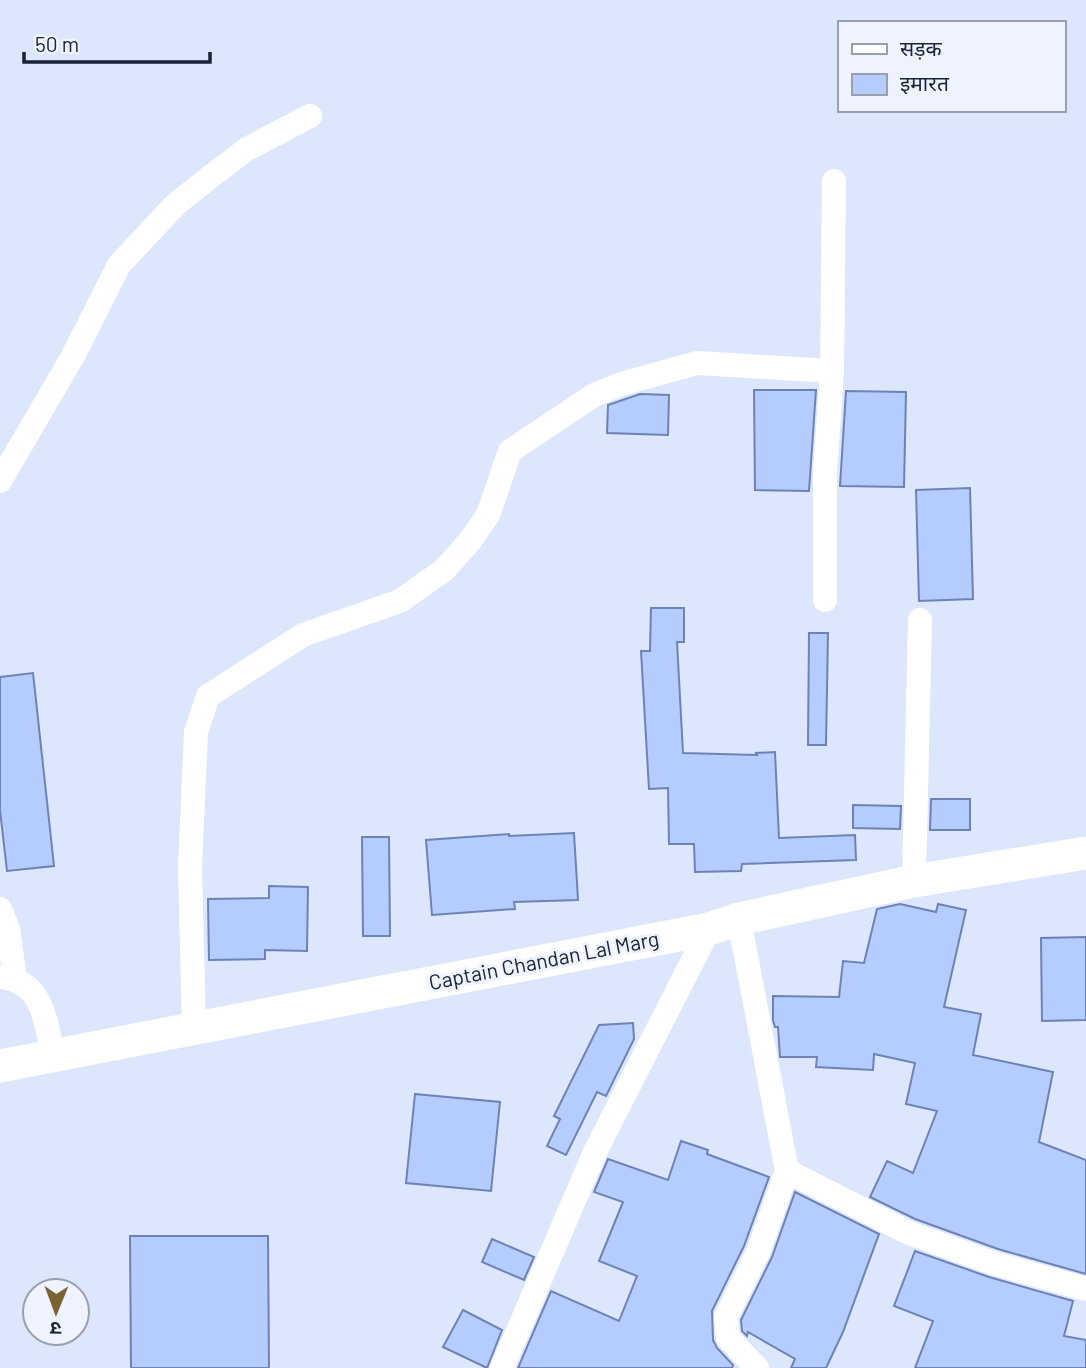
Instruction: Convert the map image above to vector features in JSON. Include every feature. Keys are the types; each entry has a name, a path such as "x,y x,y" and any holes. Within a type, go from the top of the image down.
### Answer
{"street":[{"path":"0,481 73,356 119,265 175,205 210,177 247,149 310,116"},
{"path":"825,600 825,474 832,371 834,181"},
{"path":"194,1029 190,868 196,732 208,696 303,635 401,601 444,570 470,541 488,515 510,451 594,395 621,384 697,363 832,371"},
{"path":"914,881 920,620"},
{"name":"Captain Chandan Lal Marg","path":"0,1066 724,924 914,881 1086,853"},
{"path":"0,909 8,929 7,978 25,984 37,999 46,1020 53,1056"},
{"path":"724,924 787,1171 758,1252 726,1317 728,1338 754,1367"},
{"path":"502,1368 595,1152 724,924"},
{"path":"787,1171 909,1233 993,1264 1086,1289"}],"building":[{"path":"754,390 816,390 809,491 755,490"},
{"path":"846,391 906,392 904,487 840,486"},
{"path":"640,394 669,395 668,435 607,433 608,405"},
{"path":"970,488 973,599 919,601 916,490"},
{"path":"651,608 684,608 684,642 677,642 683,753 757,755 756,753 775,752 779,838 855,835 856,860 742,864 741,871 695,872 694,844 669,844 668,788 649,789 641,651 650,651"},
{"path":"809,633 828,633 826,745 808,745"},
{"path":"33,673 54,866 7,871 0,810 0,677"},
{"path":"931,799 970,799 970,830 930,830"},
{"path":"853,805 901,806 900,829 853,828"},
{"path":"574,833 578,900 514,902 515,909 432,915 426,840"},
{"path":"362,837 389,837 390,936 363,936"},
{"path":"269,886 308,887 307,951 265,950 265,959 209,960 208,899 269,898"},
{"path":"900,904 936,912 938,904 966,910 944,1007 981,1014 973,1055 1053,1072 1039,1142 1086,1160 1086,1274 998,1249 915,1219 870,1197 887,1161 913,1173 937,1111 906,1104 915,1063 874,1054 873,1070 816,1067 817,1057 780,1057 778,1027 775,1027 773,1020 773,996 839,997 843,961 864,963 877,909"},
{"path":"1086,937 1086,1020 1042,1021 1041,938"},
{"path":"633,1023 634,1039 606,1096 597,1092 566,1155 547,1146 560,1119 554,1116 599,1025"},
{"path":"415,1094 500,1102 491,1191 406,1183"},
{"path":"681,1141 708,1150 707,1154 769,1177 744,1246 712,1311 713,1340 733,1365 732,1368 518,1368 551,1291 619,1321 637,1276 599,1261 623,1202 594,1192 608,1159 668,1180"},
{"path":"795,1192 879,1234 843,1332 826,1368 791,1368 795,1359 742,1331 741,1320 772,1257"},
{"path":"130,1236 268,1236 269,1368 131,1368"},
{"path":"492,1239 534,1257 524,1280 482,1262"},
{"path":"915,1251 989,1277 1073,1301 1064,1336 1086,1340 1086,1368 915,1368 933,1321 894,1306"},
{"path":"463,1310 502,1330 487,1368 443,1347"}]}
